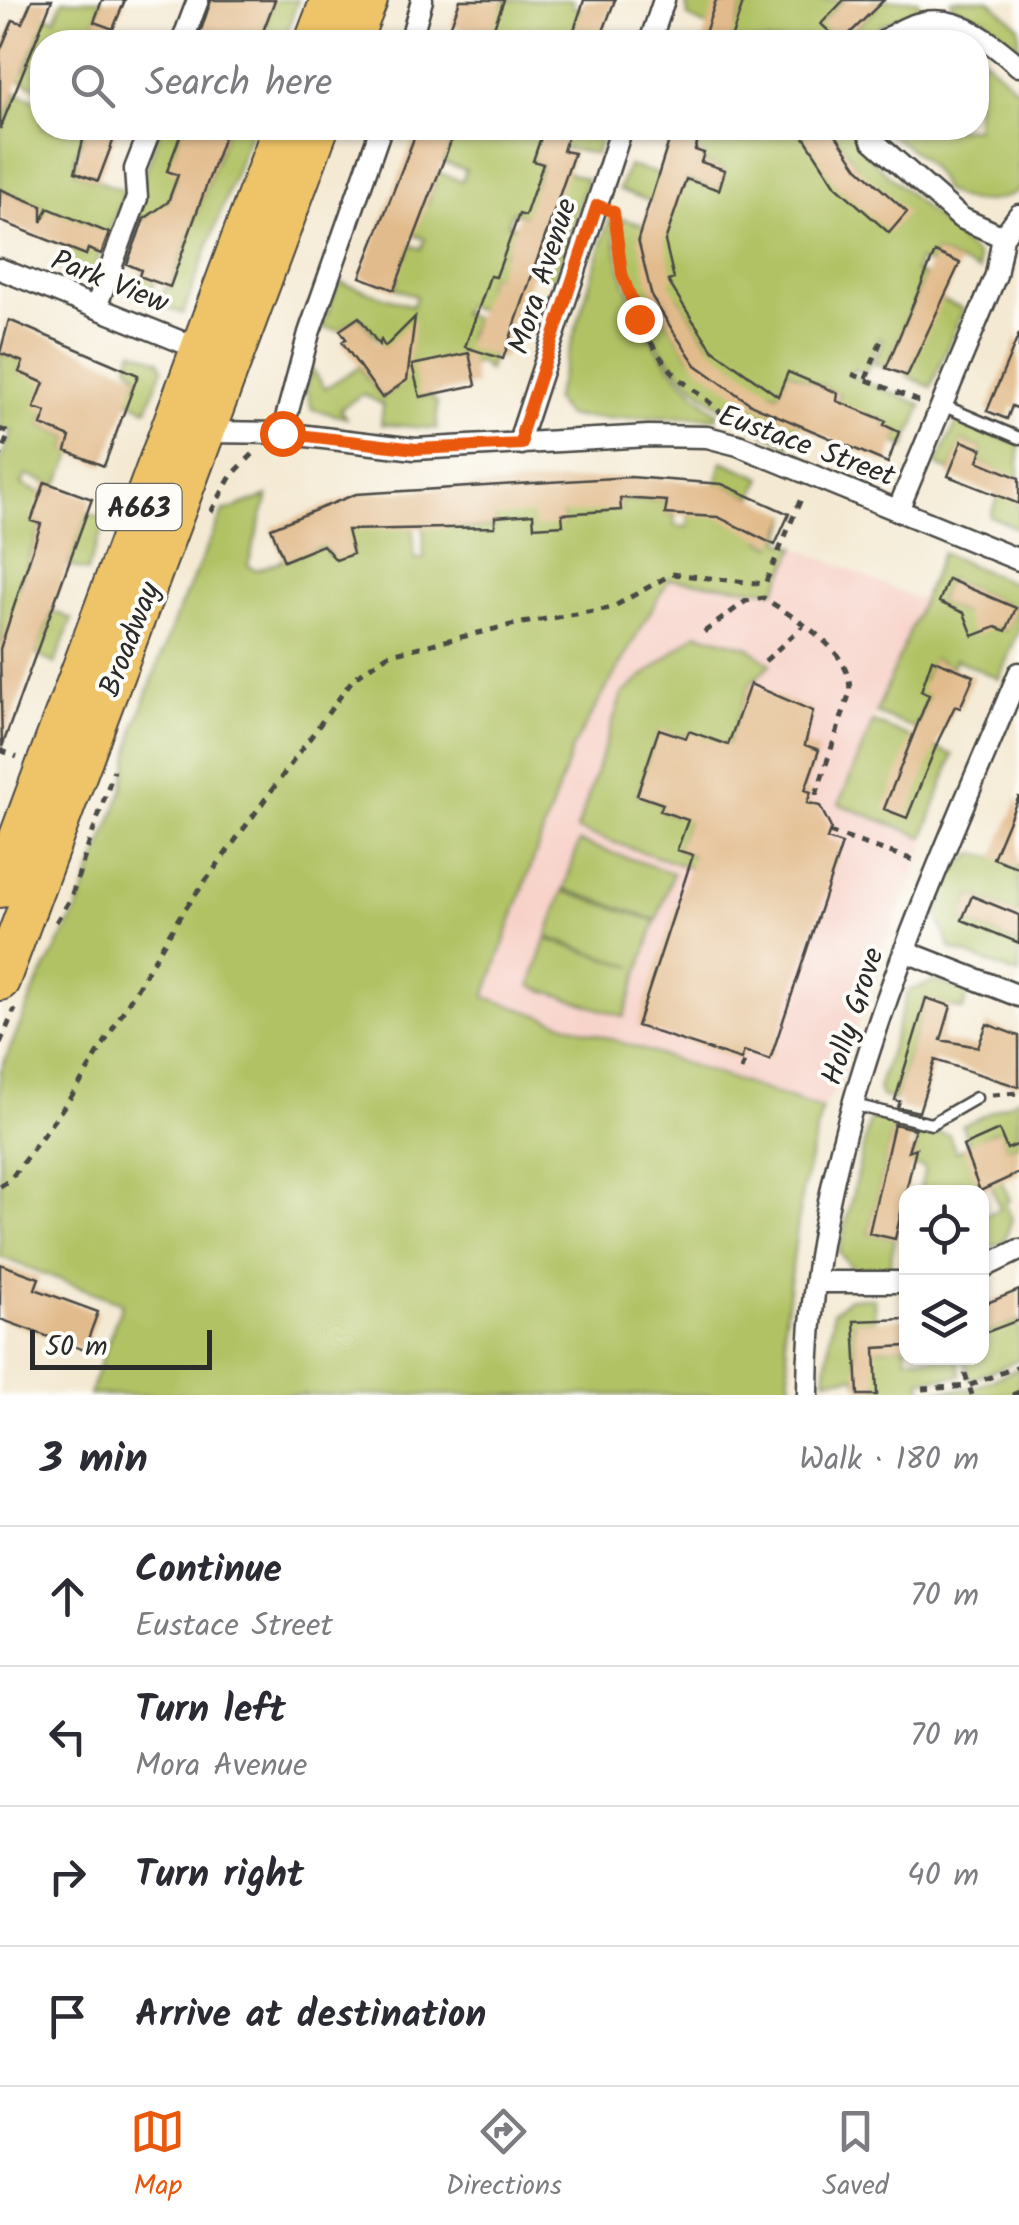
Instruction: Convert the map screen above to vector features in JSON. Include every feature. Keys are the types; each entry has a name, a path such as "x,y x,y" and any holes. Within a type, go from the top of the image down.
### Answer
{"highway":[{"path":"319,30 330,0"},
{"path":"357,30 368,0"},
{"name":"Broadway","path":"0,888 197,348 277,140"},
{"name":"Broadway","path":"0,981 315,140"}],"street":[{"path":"187,30 198,0"},
{"path":"413,30 422,0"},
{"path":"654,30 664,0"},
{"path":"903,30 915,23 955,21 977,30"},
{"path":"989,40 1019,66"},
{"path":"96,307 137,198 135,169 146,140"},
{"path":"282,433 298,365 377,140"},
{"name":"Mora Avenue","path":"522,444 522,432 618,140"},
{"path":"872,140 961,218 1003,237"},
{"path":"898,510 935,405 996,275 1003,237 1019,215"},
{"name":"Park View","path":"0,269 197,348"},
{"name":"Eustace Street","path":"206,432 282,433 416,449 685,435 738,445 1019,560"},
{"name":"Holly Grove","path":"808,1395 817,1282 840,1159 904,950 1019,673"},
{"path":"904,950 1019,996"},
{"path":"989,1265 1019,1250"},
{"path":"817,1282 899,1282"}],"lane":[{"path":"935,405 1019,438"},
{"path":"856,1105 931,1124 945,1120 976,1098"}],"path":[{"path":"597,205 614,212 622,274 639,319 677,376 722,413 740,438 738,445"},
{"path":"866,379 882,338"},
{"path":"852,374 935,405"},
{"path":"0,429 9,433 0,457"},
{"path":"764,598 765,584 804,497 801,486 806,473"},
{"path":"0,1186 10,1180 78,1086 180,916 354,680 387,655 611,608 672,574 765,584"},
{"path":"704,632 746,602 764,598 804,625 843,666 851,684 813,804"},
{"path":"766,661 804,625"},
{"path":"0,750 25,760"},
{"path":"829,832 924,864"},
{"path":"741,1070 745,1059"},
{"path":"976,1098 1018,1089"},
{"path":"962,1365 972,1395"},
{"path":"922,1389 968,1386 1019,1366"}],"shaded area":[{"path":"796,547 922,601 840,803 924,837 925,846 885,945 836,1088 822,1109 802,1191 784,1327 792,1395 342,1395 573,747 669,579 775,591"}],"green space":[{"path":"63,0 102,0 94,22 117,30 40,30 31,10 55,19"},
{"path":"207,0 238,0 254,30 218,30 199,21"},
{"path":"275,0 298,0 287,30 264,30"},
{"path":"504,0 573,0 572,6 582,9 592,30 489,30"},
{"path":"686,0 716,0 735,26 744,0 844,0 822,23 829,30 715,30 688,17"},
{"path":"873,0 918,0 920,8 877,30 855,30 878,6"},
{"path":"951,0 989,0 1019,26 1019,48 986,19 952,6"},
{"path":"30,57 30,85 0,71 0,63 24,72"},
{"path":"989,63 1019,91 1019,191 981,202 962,199 943,190 933,171 896,140 989,140"},
{"path":"16,92 30,98 30,140 82,140 74,159 78,162 75,172 125,191 90,280 56,267 65,247 86,254 96,228 55,212 47,231 35,227 42,206 3,190 0,196 0,131"},
{"path":"157,140 178,140 175,150 215,165 223,140 248,140 183,314 132,295 139,276 155,281 152,292 162,295 166,287 170,288 189,233 149,249 130,241 154,223 149,215 135,225 144,177","holes":["174,154 213,170 191,227 163,216 178,175"]},
{"path":"451,140 600,140 596,154 549,145 533,161 543,164 536,185 567,172 587,179 555,280 534,273 540,255 516,247 505,251 504,280 490,276 486,288 494,315 465,305 461,314 491,324 473,322 467,339 493,356 488,371 479,362 472,366 432,361 420,397 429,395 437,402 437,429 381,424 383,405 363,394 340,409 346,418 312,409 306,389 311,368 325,388 359,367 382,398 398,386 386,348 359,317 340,330 322,328 339,282 413,306 416,296 395,288 399,277 392,274 400,254 407,256 411,245 421,249 425,239 400,230 428,203 435,183 423,167 462,181 466,170 443,162","holes":["556,204 543,244 519,236 521,229 508,224 512,212 525,216"]},
{"path":"699,140 810,140 857,167 839,140 859,140 871,159 977,256 979,271 935,252 930,264 919,260 915,272 925,276 886,368 874,364 884,339 880,337 865,374 853,369 850,375 922,405 905,448 894,443 899,432 884,425 886,421 866,413 863,419 833,412 840,394 789,372 779,394 773,392 799,424 790,445 720,406 668,358 634,297 619,218 665,231 650,201 619,190 628,166 719,189 725,170 701,162 704,154 695,150","holes":["677,296 708,343 690,356 658,308"]},
{"path":"609,220 613,221 624,279 644,329 676,373 718,413 716,418 567,416 554,400"},
{"path":"939,299 963,309 931,387 907,376"},
{"path":"133,350 159,360 163,368 147,409 126,400 138,375 128,365"},
{"path":"0,353 23,362 19,372 58,380 41,425 70,438 66,450 73,454 57,486 26,475 22,485 106,520 87,572 68,565 84,520 31,521 41,524 26,565 48,573 46,580 61,585 22,575 18,587 22,589 0,649 0,462 12,432 0,426"},
{"path":"958,420 1019,445 1019,475 1008,498 1019,504 1019,529 990,516 1007,474 977,461 982,449 963,441 950,471 936,465"},
{"path":"722,461 762,478 753,498 725,486 768,528 762,541 773,546 789,514 781,541 796,547 775,591 669,579 573,747 485,997 822,1109 802,1192 784,1327 792,1395 89,1395 122,1303 0,1257 0,1072 35,989 77,910 123,790 135,727 175,618 223,512 268,496 248,565 256,570 319,547 319,534 328,555 353,554 336,504 413,513 414,559 424,559 423,497 460,523 461,529 495,527 493,487 517,507 563,524 561,502 621,509 620,500 669,501 666,514 675,515 675,526 688,527 689,515 714,492"},
{"path":"942,553 1019,586 1019,629 999,679 955,659 952,667 933,659 924,679 929,695 915,729 876,713","holes":["948,579 1016,608 1006,631 939,602"]},
{"path":"52,611 72,619 55,664 35,654"},
{"path":"697,633 748,647 771,664 750,684 726,752 689,732 686,738 659,730 637,795 663,804 660,811 676,816 690,813 678,850 700,858 696,870 577,830 622,694"},
{"path":"873,722 953,755 924,837 839,804"},
{"path":"579,842 673,873 657,920 564,889"},
{"path":"976,853 1019,863 1019,915 972,896 963,920 1019,943 1019,975 950,948 937,915 956,866"},
{"path":"563,891 656,921 624,1017 531,986 546,939 634,967 547,937"},
{"path":"935,981 968,992 963,1010 926,999 895,1100 881,1096 878,1089 908,991"},
{"path":"1019,1098 1019,1144 1007,1149 998,1130 982,1138 1010,1200 1005,1203 1012,1219 1004,1242 989,1248 989,1213 1000,1209 988,1177 981,1185 921,1185 925,1168 912,1165 917,1140 892,1134 869,1233 895,1239 889,1269 854,1270 839,1253 870,1118 949,1135 956,1152 969,1146 962,1126"},
{"path":"849,1298 874,1298 875,1321 854,1322 856,1361 873,1360 872,1348 899,1346 899,1365 959,1365 961,1376 921,1380 922,1392 973,1388 1019,1368 1019,1395 877,1395 876,1382 857,1383 856,1377 825,1379 833,1312"},
{"path":"1019,1320 1019,1360 970,1380 966,1365 989,1365 989,1331"}],"building":[{"path":"32,0 52,0 40,30 30,30 30,55 0,129 0,51 13,20 22,23"},
{"path":"102,0 125,0 113,29 94,22"},
{"path":"211,0 275,0 264,30 201,30"},
{"path":"460,0 504,0 493,30 466,30 451,25"},
{"path":"584,0 615,0 604,30 574,30"},
{"path":"716,0 744,0 734,30 706,30"},
{"path":"844,0 884,0 853,30 828,30 821,24"},
{"path":"83,140 113,140 98,181 75,172"},
{"path":"179,140 223,140 170,287 139,276 141,270 127,264 144,219 168,202 178,175 167,171"},
{"path":"413,140 451,140 394,290 360,277"},
{"path":"540,140 566,140 563,151 574,153 503,359 465,347 490,276 496,277 519,214 525,216 543,164 533,161"},
{"path":"669,140 698,140 695,150 704,153 701,162 725,170 719,190 686,179 665,241 674,279 668,281 712,349 778,396 788,372 838,393 837,401 886,421 884,425 899,432 888,463 752,405 696,365 652,297 638,239"},
{"path":"806,140 839,140 858,168 907,212 889,233 836,186"},
{"path":"0,189 42,206 42,222 48,208 109,233 101,254 88,249 86,255 0,221"},
{"path":"935,252 960,263 907,376 886,368"},
{"path":"359,317 379,345 381,340 385,347 415,317 407,380 382,398 342,342 346,339 340,330"},
{"path":"9,320 138,375 104,466 66,451 70,437 41,425 46,412 34,408 44,383 19,372 23,362 0,353"},
{"path":"1019,334 1019,409 1012,406 1007,419 987,411"},
{"path":"469,353 476,385 420,397 412,365"},
{"path":"962,441 982,449 978,461 1019,478 1019,504 948,476"},
{"path":"630,477 722,484 789,514 775,545 718,517 665,514 667,501 620,498 621,510 562,514 563,525 534,527 533,514 495,517 495,527 347,530 353,554 336,560 323,545 284,561 271,528 356,494"},
{"path":"45,482 92,499 2,747 0,649 41,524 31,521"},
{"path":"948,579 1016,608 1006,631 996,627 973,636 964,613 939,602"},
{"path":"932,659 974,676 960,708 955,706 939,739 907,818 884,809 929,695 921,691"},
{"path":"750,684 813,711 805,745 819,750 805,790 811,792 807,803 820,806 831,828 827,839 842,844 770,1060 744,1051 741,1060 637,1026 693,855 677,850 688,820 660,811 663,804 637,795 659,729 686,738 689,731 728,745"},
{"path":"1019,796 1019,868 993,858"},
{"path":"972,896 1019,915 1019,943 962,920"},
{"path":"926,998 951,1006 941,1040 978,1047 987,1024 1019,1036 1019,1087 935,1060 919,1112 898,1107 900,1101 895,1100"},
{"path":"894,1124 915,1129 908,1151 916,1148 907,1185 899,1185 895,1239 869,1233"},
{"path":"999,1130 1007,1149 1019,1144 1019,1173 989,1187 978,1185 963,1146"},
{"path":"0,1264 39,1278 35,1289 98,1312 84,1350 0,1319"},
{"path":"1019,1290 1019,1320 989,1331 989,1302"},
{"path":"899,1319 899,1346 875,1348 877,1395 858,1395 854,1321"}],"route":[{"path":"282,433 416,449 522,444 522,432 597,205 614,212 622,274 639,319"}]}
